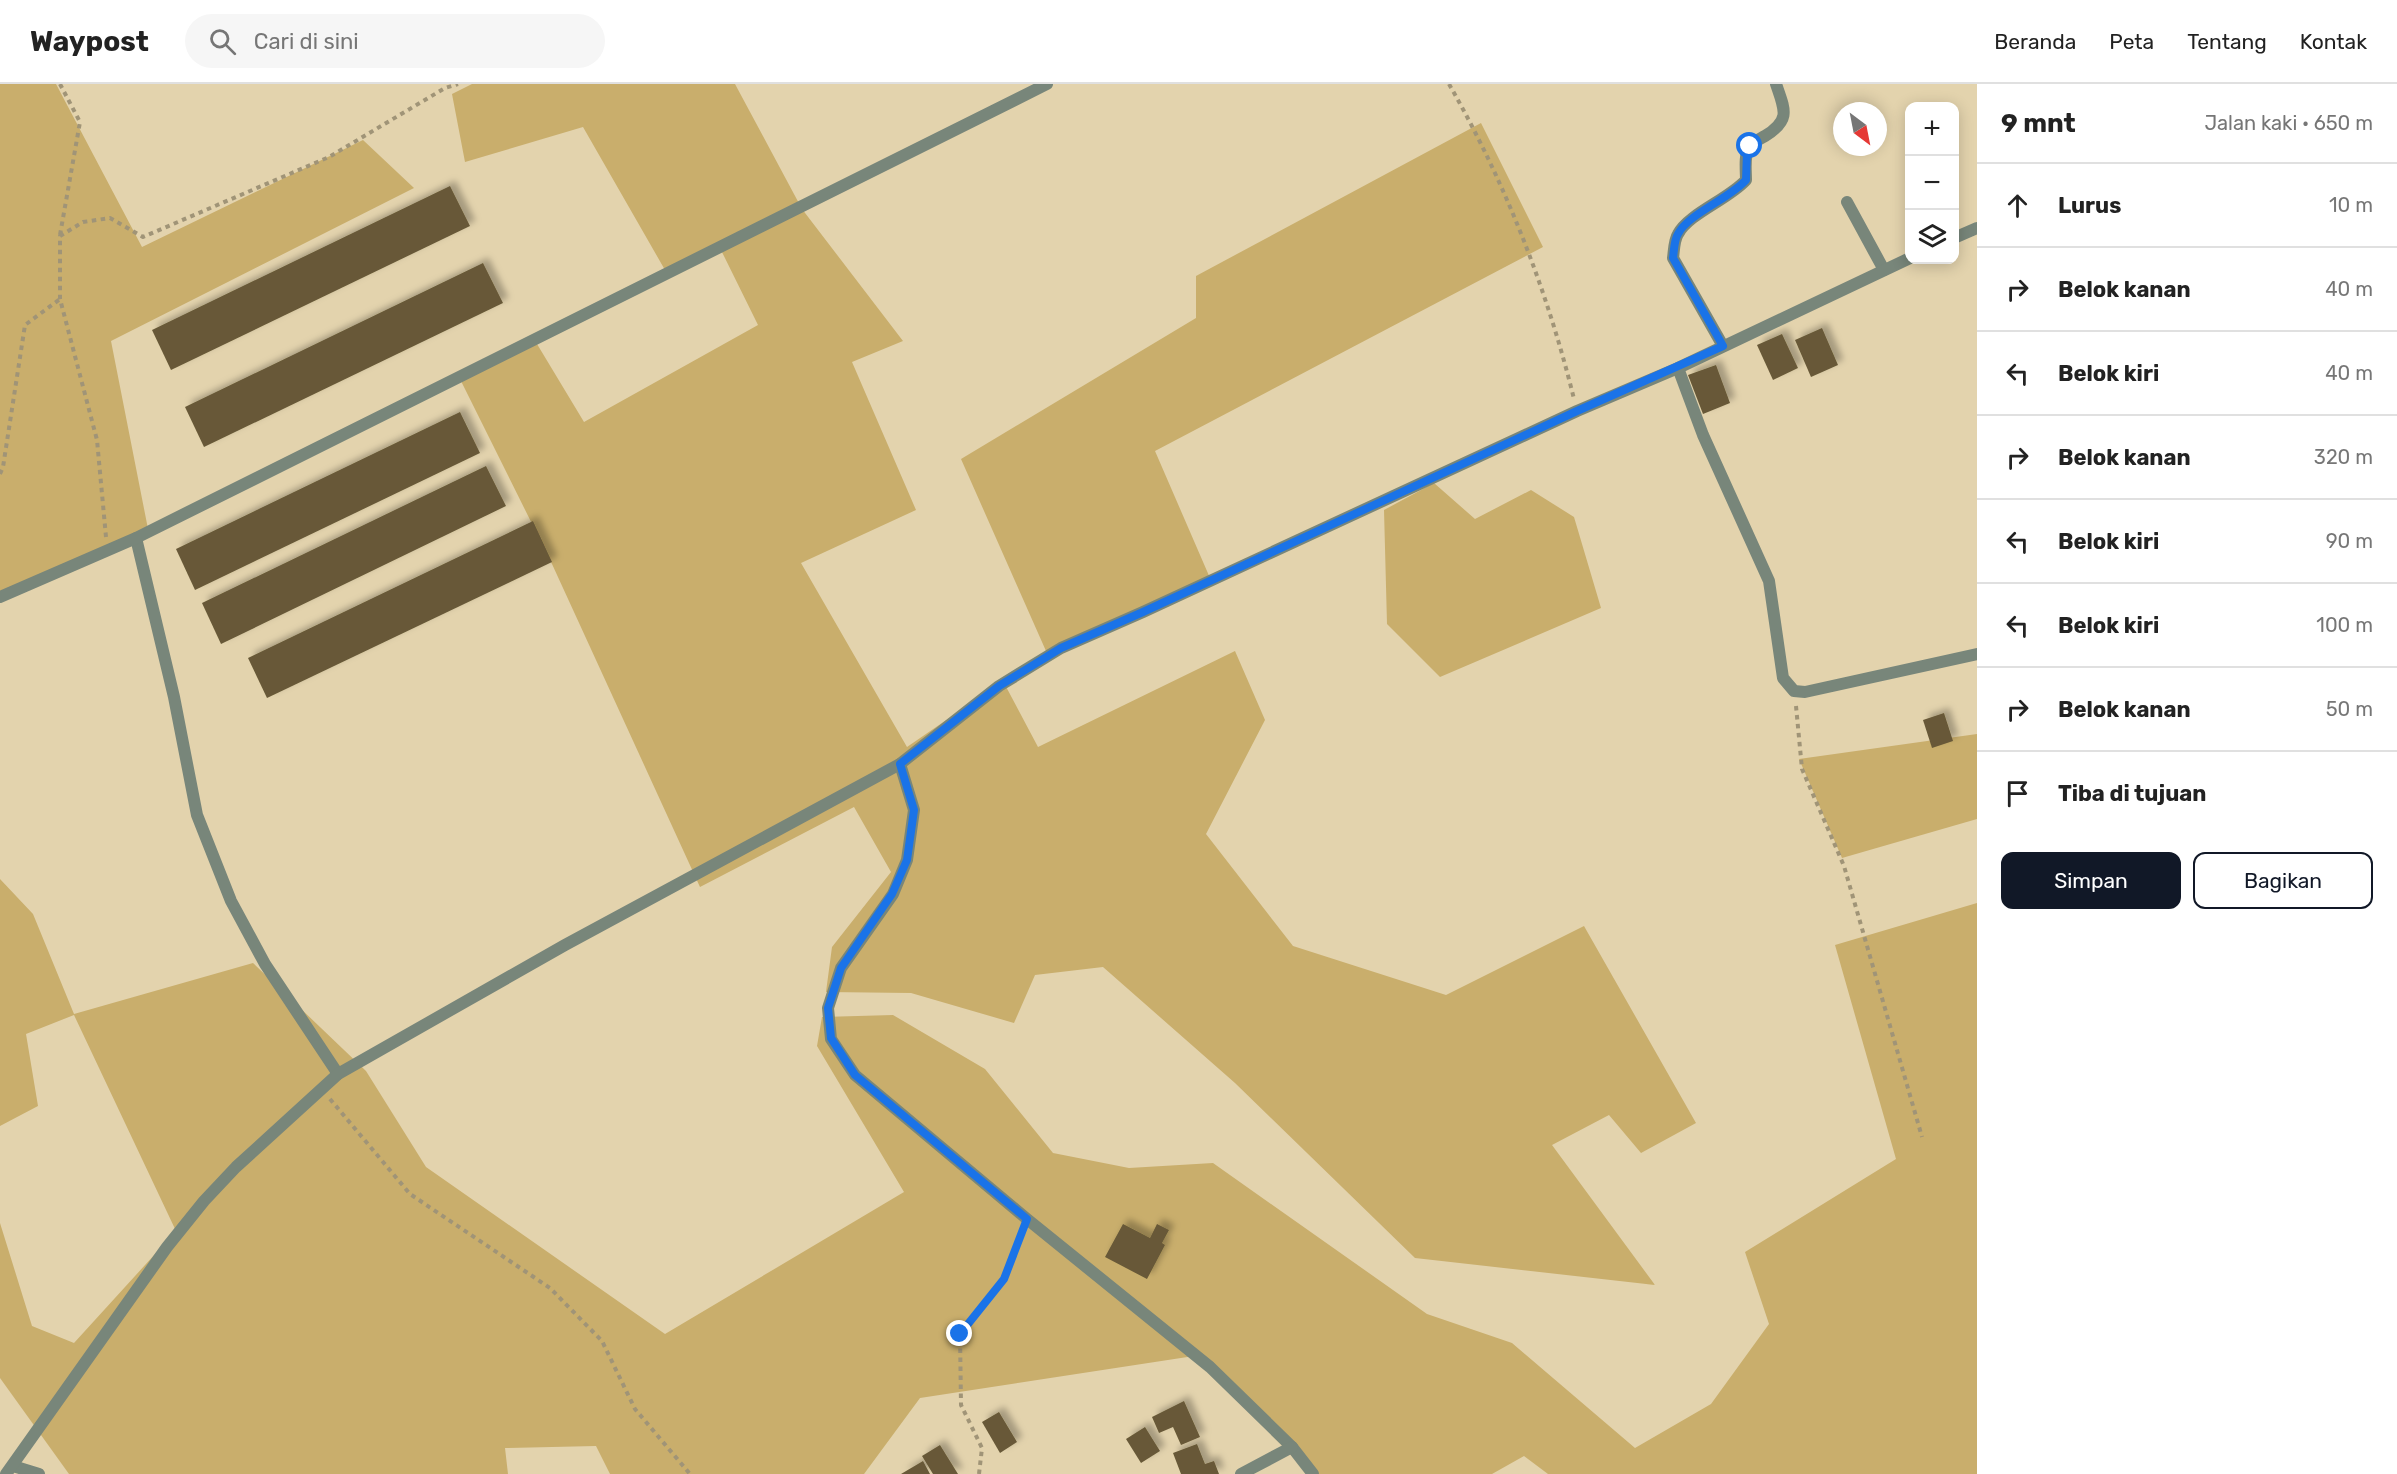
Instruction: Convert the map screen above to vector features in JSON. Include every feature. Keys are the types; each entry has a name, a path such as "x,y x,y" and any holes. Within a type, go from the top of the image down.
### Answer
{"street":[{"path":"0,597 136,538 1047,84"},
{"path":"1723,346 1673,258 1677,235 1687,223 1746,180 1747,153 1750,146 1778,128 1784,120 1784,105 1776,84"},
{"path":"1847,202 1884,270"},
{"path":"1959,236 1977,228"},
{"path":"39,1474 9,1470 166,1247 236,1167 338,1074 565,945 900,764 999,686 1061,648 1577,411 1678,368 1905,260"},
{"path":"1678,368 1703,435 1769,581 1783,678 1794,690 1805,692 1977,654"},
{"path":"136,538 174,697 197,815 231,901 253,943 338,1074"},
{"path":"900,764 914,810 907,860 892,894 841,968 828,1008 831,1038 855,1075 1210,1368 1292,1447 1313,1474"},
{"path":"1242,1474 1292,1447"}],"path":[{"path":"60,84 80,122 60,236 60,299 97,440 107,550"},
{"path":"60,236 83,222 110,218 143,237 329,157 445,88 458,84"},
{"path":"1449,84 1473,125 1536,270 1566,365 1577,411"},
{"path":"0,474 3,467 25,325 60,299"},
{"path":"1794,690 1802,769 1844,866 1922,1137"},
{"path":"321,1089 410,1194 550,1288 602,1341 635,1409 690,1474"},
{"path":"979,1474 982,1448 962,1405 960,1334 1004,1279 1027,1219"}],"shaded area":[{"path":"0,84 56,84 142,247 363,140 414,188 111,341 149,534 0,601"},
{"path":"472,84 735,84 802,209 903,341 852,362 916,510 801,563 907,747 1003,681 1038,747 1235,651 1265,720 1206,834 1293,946 1446,995 1584,926 1696,1123 1641,1153 1609,1115 1552,1145 1655,1285 1415,1258 1235,1083 1103,967 1035,975 1014,1023 911,993 826,992 832,947 891,872 854,807 700,887 552,564 461,381 537,344 584,422 758,325 719,246 665,270 583,127 465,162 452,94"},
{"path":"1481,123 1543,247 1155,451 1210,578 1046,651 961,459 1196,318 1196,276"},
{"path":"1434,483 1475,519 1531,490 1574,517 1601,608 1440,677 1387,624 1384,510"},
{"path":"1977,734 1977,819 1842,858 1799,759"},
{"path":"0,879 33,914 74,1014 253,963 366,1071 426,1167 665,1334 904,1192 817,1046 822,1017 893,1015 985,1069 1053,1153 1129,1168 1213,1163 1427,1314 1512,1343 1635,1448 1711,1404 1769,1324 1745,1252 1896,1159 1835,945 1977,903 1977,1474 1548,1474 1524,1456 1492,1474 1310,1474 1194,1356 920,1398 864,1474 610,1474 596,1446 505,1448 508,1474 69,1474 0,1378 0,1223 32,1326 74,1343 176,1231 74,1015 26,1034 38,1106 0,1126"}],"building":[{"path":"450,186 470,226 171,370 152,330"},
{"path":"483,263 503,303 204,447 185,407"},
{"path":"1822,328 1838,365 1811,377 1795,340"},
{"path":"1782,334 1798,368 1773,380 1757,345"},
{"path":"1716,365 1730,403 1703,414 1688,375"},
{"path":"460,412 480,453 195,590 176,549"},
{"path":"486,466 506,506 221,644 202,603"},
{"path":"533,521 552,562 267,698 248,658"},
{"path":"1944,713 1953,741 1932,748 1923,720"},
{"path":"1123,1224 1150,1238 1157,1224 1169,1230 1162,1243 1165,1245 1147,1279 1105,1257"},
{"path":"1184,1401 1200,1437 1181,1445 1173,1427 1159,1433 1152,1417"},
{"path":"999,1412 1017,1442 1000,1453 982,1422"},
{"path":"1145,1427 1160,1451 1141,1463 1126,1439"},
{"path":"1197,1444 1205,1464 1214,1461 1219,1474 1181,1474 1173,1453"},
{"path":"940,1445 958,1474 933,1474 922,1456"},
{"path":"923,1461 930,1474 901,1474"}],"route":[{"path":"960,1334 1004,1279 1027,1219 855,1075 831,1038 828,1008 841,968 892,894 907,860 914,810 900,764 999,686 1061,648 1723,346 1673,258 1677,235 1687,223 1746,180 1747,153 1750,146"}]}
